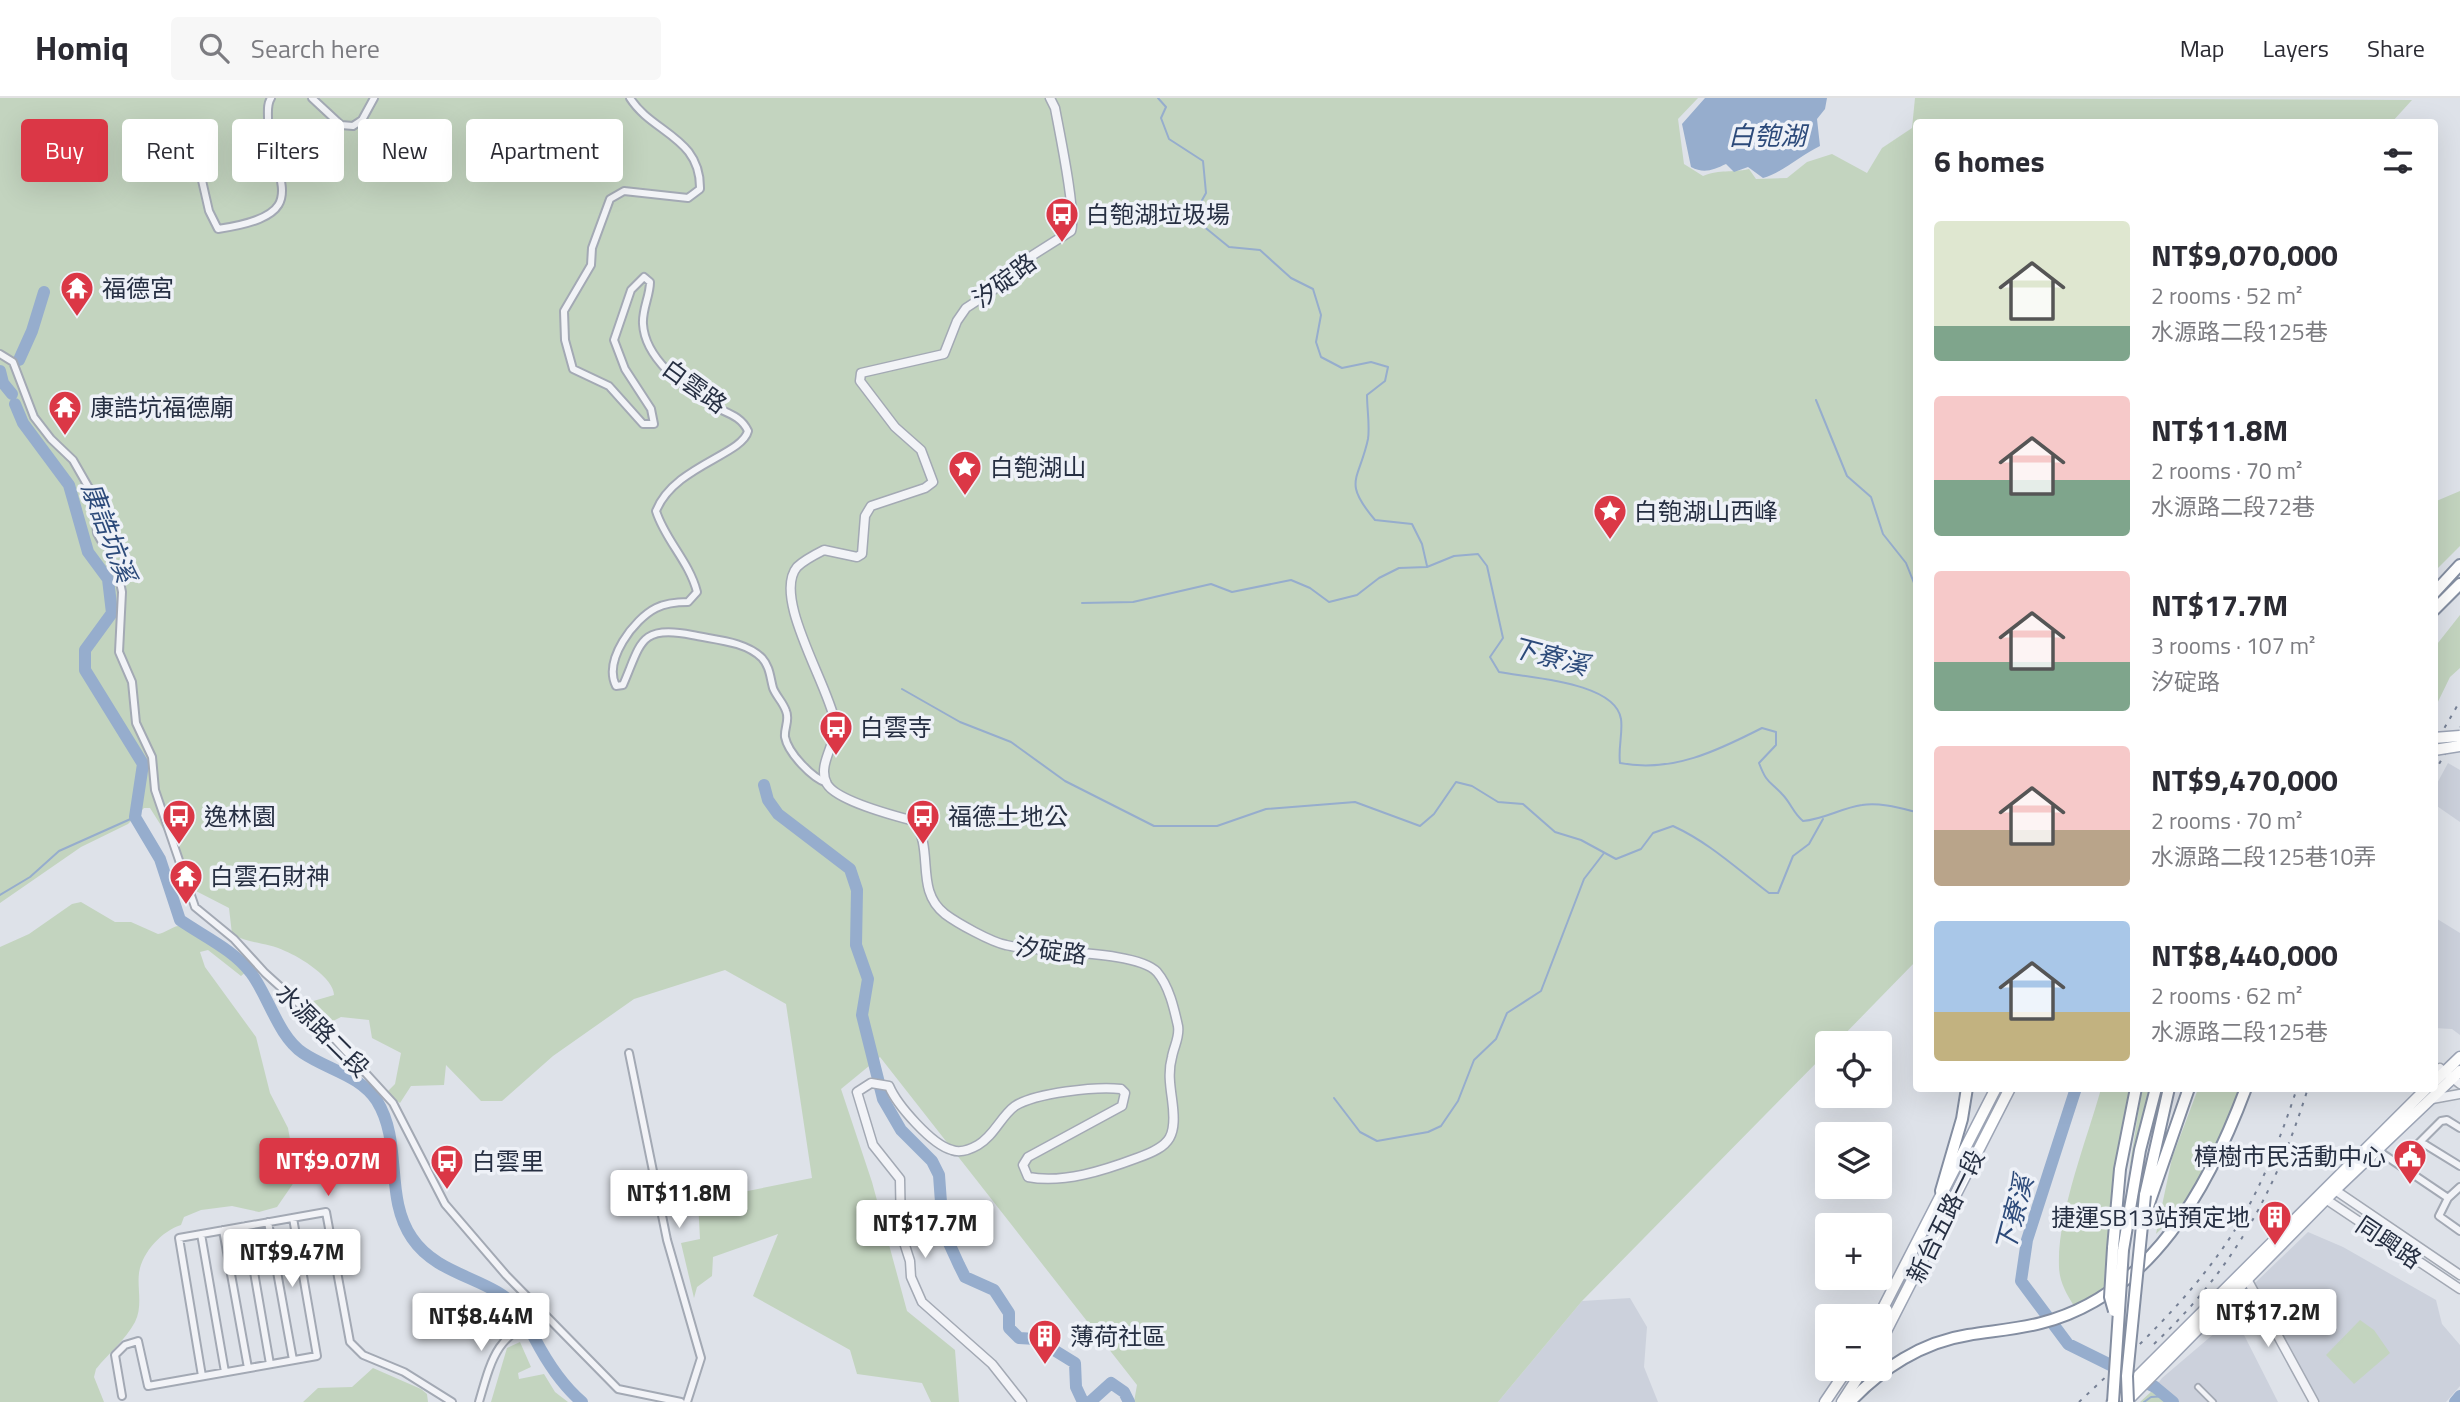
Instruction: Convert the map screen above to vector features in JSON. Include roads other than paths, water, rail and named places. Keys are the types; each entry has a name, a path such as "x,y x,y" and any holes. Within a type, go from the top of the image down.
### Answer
{"highway":[{"path":"2438,581 2458,566"},
{"path":"2438,588 2458,566"},
{"path":"2438,606 2460,584"},
{"path":"1941,1191 1962,1119 1967,1092"},
{"path":"2116,1318 2110,1297 2113,1248 2120,1169 2135,1092"},
{"path":"2122,1400 2116,1318 2126,1228 2154,1092"},
{"path":"2150,1195 2168,1092"},
{"path":"2122,1400 2127,1376 2142,1223 2188,1092"},
{"path":"1850,1402 1881,1373 1911,1354 1942,1341 2060,1317 2107,1297 2153,1254 2188,1209 2228,1134 2244,1092"}],"main road":[{"path":"2438,738 2460,736"},
{"path":"2438,749 2460,746"},
{"path":"2449,1076 2460,1057"},
{"path":"2449,1076 2460,1071"},
{"name":"新台五路一段","path":"1885,1304 1994,1092"},
{"name":"新台五路一段","path":"1892,1319 2008,1092"},
{"path":"2122,1400 2160,1370 2245,1277 2423,1092"},
{"path":"2331,1187 2377,1150 2435,1092"},
{"path":"2122,1400 2145,1371 2245,1277"},
{"path":"1825,1402 1839,1381"},
{"path":"1842,1402 1856,1381"}],"street":[{"path":"202,182 209,211 218,229 260,218 274,209 283,197 283,182 269,123 268,103 271,98"},
{"path":"312,98 341,125 352,127 362,120 374,98"},
{"name":"白雲路","path":"630,98 638,110 684,143 697,168 701,189 688,198 624,191 610,199 592,248 591,265 564,312 568,357 573,369 609,386 643,424 654,424 651,410 625,369 614,340 631,290 643,277 650,282 643,324 648,348 677,379 712,405 735,415 748,431 747,438 734,449 693,468 661,497 656,511 660,526 685,561 696,592 688,601 657,607 638,621 615,661 613,680 616,686 623,685 631,660 644,640 666,630 740,644 763,659 770,671 773,688 786,709 788,720 785,735 788,743 817,779 827,783"},
{"name":"汐碇路","path":"1022,1402 992,1364 922,1302 911,1277 910,1261 901,1233 900,1179 873,1145 857,1092 871,1083 889,1086 895,1100 923,1129 949,1150 957,1151 979,1145 1013,1107 1028,1100 1111,1087 1121,1089 1125,1093 1122,1106 1028,1157 1023,1165 1028,1177 1048,1180 1112,1167 1162,1149 1169,1141 1174,1128 1171,1058 1179,1030 1167,987 1150,967 1121,958 1004,945 955,922 942,911 926,887 922,835 914,821 853,800 835,792 827,783 824,770 836,725 818,669 793,618 789,586 797,568 824,550 857,557 862,554 865,516 871,506 915,492 933,482 921,450 895,427 860,381 861,373 944,354 957,321 966,308 992,291 1023,262 1067,237 1071,231 1074,224 1055,108 1050,98"},
{"path":"0,354 13,362 34,417 51,439 74,460 93,495 97,533 103,544"},
{"name":"水源路二段","path":"117,567 122,592 119,652 131,682 136,723 152,757 155,790 195,907 234,939 265,973 318,1021 393,1103 445,1204 541,1314 618,1389 634,1395 681,1402"},
{"path":"629,1053 667,1240 701,1358 687,1402"},
{"path":"2424,1104 2437,1096 2460,1094"},
{"path":"2398,1164 2441,1121 2447,1120 2460,1128"},
{"path":"2421,1142 2460,1167"},
{"path":"2377,1150 2448,1198"},
{"name":"同興路","path":"2331,1187 2460,1275"},
{"path":"2460,1187 2448,1198 2439,1216 2460,1231"},
{"name":"同興路","path":"2322,1197 2460,1289"},
{"path":"202,1377 179,1238 326,1212 350,1342 363,1355 404,1372 452,1402"},
{"path":"122,1396 115,1355 128,1343 138,1340 148,1386 317,1356 293,1218"},
{"path":"268,1222 293,1360"},
{"path":"246,1226 270,1364"},
{"path":"223,1230 248,1368"},
{"path":"201,1234 225,1372"},
{"path":"2245,1277 2314,1402"},
{"path":"479,1402 501,1343 517,1328 541,1314"},
{"path":"2198,1387 2213,1402"}],"water":[{"name":"白匏湖","path":"1705,98 1827,98 1825,109 1817,119 1820,146 1763,178 1748,167 1734,172 1726,164 1708,170 1691,167 1682,124"}],"waterway":[{"name":"下寮溪","path":"1158,98 1166,107 1161,118 1169,139 1203,161 1206,193 1196,211 1202,225 1229,247 1260,250 1291,278 1313,289 1321,315 1316,342 1321,357 1342,368 1371,362 1388,367 1385,381 1367,395 1368,439 1356,488 1375,520 1412,524 1422,544 1427,566"},
{"path":"19,360 32,331 44,292"},
{"name":"康誥坑溪","path":"0,371 3,383 12,394"},
{"path":"1816,400 1847,476 1871,497 1883,534 1906,563 1913,580"},
{"name":"康誥坑溪","path":"15,404 23,423 69,485 88,552 108,579 112,613 85,650 85,670 143,764 135,817 160,859 180,920 227,950 244,965 294,1046 353,1079 370,1092 385,1117 390,1134 398,1206 412,1238 436,1261 509,1300 522,1314 556,1373 582,1402"},
{"name":"下寮溪","path":"1082,603 1133,602 1211,584 1232,592 1291,580 1310,588 1329,602 1357,595 1379,578 1399,568 1427,567 1454,556 1478,554 1487,566 1503,638 1490,657 1499,672 1569,684 1604,697 1615,707 1621,719 1620,763 1658,765 1694,758 1762,728 1776,732 1776,745 1759,763 1762,770 1803,821 1869,804 1913,811"},
{"path":"902,689 960,722 1011,742 1065,781 1154,826 1217,826 1266,809 1355,802 1420,826 1434,814 1456,782 1472,786 1498,802 1523,804 1555,832 1581,840 1616,859 1641,849 1653,833 1673,826 1711,848 1769,893 1778,893 1793,856 1809,844 1823,819"},
{"path":"764,785 768,800 778,814 850,869 857,890 856,945 868,979 862,1015 883,1099 901,1130 932,1161 939,1175 943,1230 965,1277 994,1290 1009,1313 1009,1328 1019,1338 1036,1339 1075,1363 1076,1387 1083,1402"},
{"path":"0,895 30,877 59,851 135,817"},
{"path":"1334,1098 1360,1132 1377,1141 1428,1132 1441,1126 1458,1101 1474,1060 1496,1039 1507,1013 1541,991 1584,879 1604,853"},
{"name":"下寮溪","path":"2075,1092 2027,1240 2021,1281 2068,1344 2155,1387 2173,1402"},
{"path":"1090,1402 1111,1383 1124,1392 1129,1402"},
{"path":"2144,1402 2151,1397 2168,1396"},
{"name":"下寮溪","path":"2455,1402 2460,1396"}],"tunnel":[{"path":"103,544 117,567"}],"railway":[{"path":"2438,739 2460,701"},
{"path":"2438,766 2460,727"},
{"path":"2079,1402 2169,1314 2229,1240 2267,1167 2296,1092"},
{"path":"2154,1344 2207,1287 2249,1227 2282,1161 2307,1092"}],"place":[{"name":"白匏湖垃圾場","path":"1062,244"},
{"name":"福德宮","path":"77,318"},
{"name":"康誥坑福德廟","path":"65,437"},
{"name":"白匏湖山","path":"965,497"},
{"name":"白匏湖山西峰","path":"1610,541"},
{"name":"白雲寺","path":"836,757"},
{"name":"逸林園","path":"179,846"},
{"name":"福德土地公","path":"923,846"},
{"name":"白雲石財神","path":"186,906"},
{"name":"樟樹市民活動中心","path":"2410,1186"},
{"name":"白雲里","path":"447,1191"},
{"name":"捷運SB13站預定地","path":"2275,1247"},
{"name":"薄荷社區","path":"1045,1366"}]}
